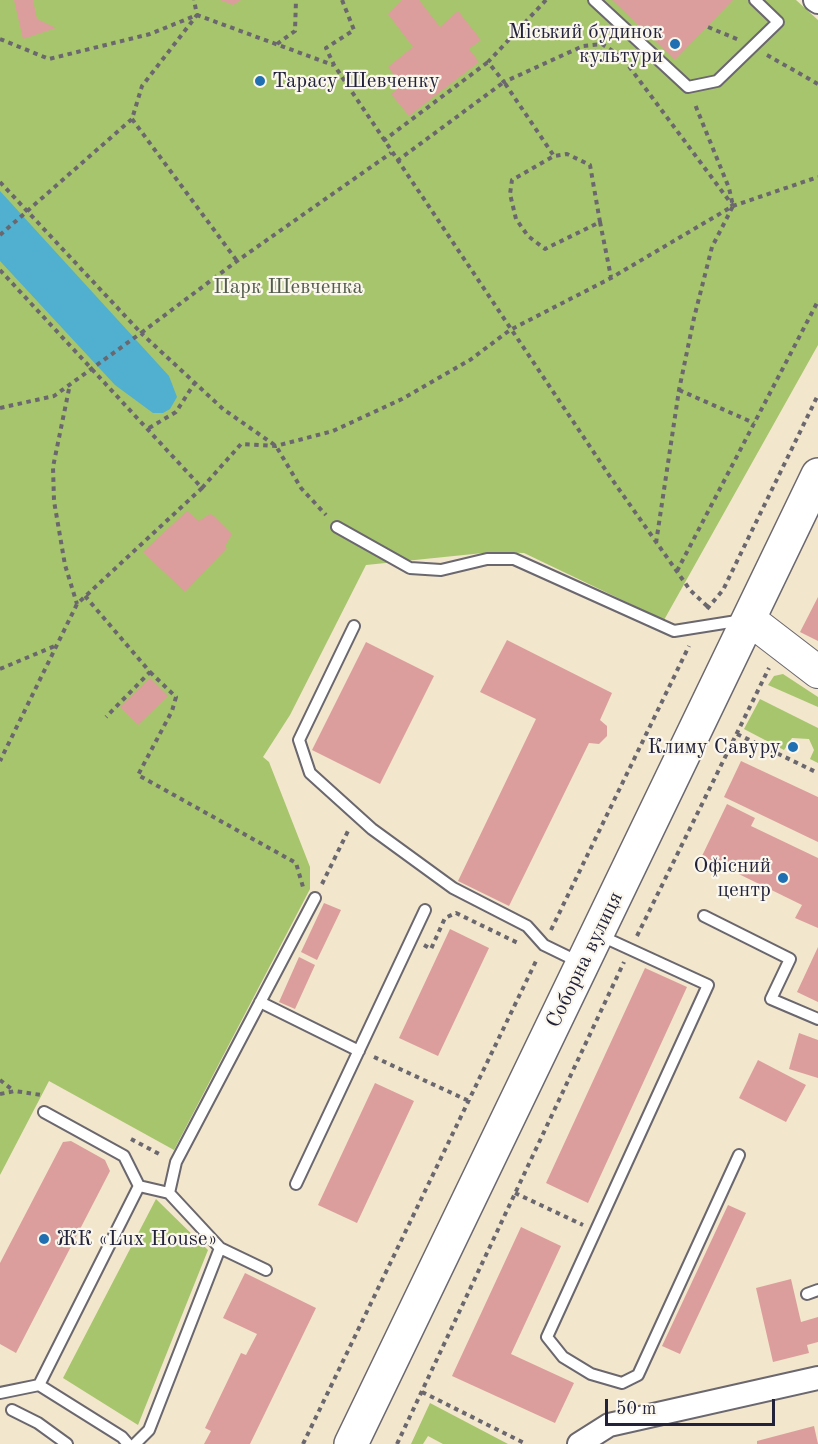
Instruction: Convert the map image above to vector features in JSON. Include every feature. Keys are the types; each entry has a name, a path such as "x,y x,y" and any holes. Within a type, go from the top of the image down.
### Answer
{"main road":[{"name":"Соборна вулиця","path":"351,1444 818,476"}],"street":[{"path":"749,619 818,672"},
{"path":"579,1444 609,1425 818,1378"}],"lane":[{"path":"594,0 688,87 717,81 778,22 755,0"},
{"path":"337,527 410,568 441,570 487,559 514,559 674,631 749,619"},
{"path":"354,626 299,740 310,773 372,829 453,888 527,927 542,949 584,964"},
{"path":"169,1193 176,1162 315,898"},
{"path":"296,1184 425,910"},
{"path":"704,916 790,958 771,999 818,1019"},
{"path":"598,934 708,986 547,1337 563,1357 591,1374 622,1383 638,1375 739,1155"},
{"path":"260,1002 359,1051"},
{"path":"44,1112 124,1156 139,1186"},
{"path":"139,1186 169,1193 220,1248 266,1270"},
{"path":"39,1385 139,1186"},
{"path":"135,1444 149,1430 220,1248"},
{"path":"0,1393 39,1385 122,1437 128,1444"},
{"path":"12,1410 38,1423 67,1444"}],"path":[{"path":"0,235 132,119 142,86 197,15 194,0"},
{"path":"277,44 295,31 296,0"},
{"path":"342,0 354,30 326,48 334,65 510,330 656,543 690,590 708,607"},
{"path":"383,141 488,62 546,0"},
{"path":"0,39 50,58 150,34 197,15 334,65"},
{"path":"708,27 753,46 818,84"},
{"path":"397,161 504,82 583,45 602,44 622,57 733,206"},
{"path":"488,62 554,156"},
{"path":"656,543 679,390 712,247 733,206 729,188 693,99"},
{"path":"132,119 237,261"},
{"path":"0,408 54,396 69,388 237,261 391,153"},
{"path":"600,222 545,249 528,236 516,219 510,194 512,180 554,156 567,154 590,165 611,278"},
{"path":"0,761 76,604 202,488 241,444 276,446 333,431 402,399 470,360 510,330 611,278 733,206 818,177"},
{"path":"0,182 141,333 194,384 223,409 276,446 301,488 337,527"},
{"path":"0,270 149,428 202,488"},
{"path":"677,572 818,301"},
{"path":"149,428 176,412 194,384"},
{"path":"69,388 53,468 54,501 65,565 76,604"},
{"path":"679,390 754,423"},
{"path":"303,1444 698,627 708,607 723,590 818,395"},
{"path":"85,596 150,672 176,697 172,711 138,775 296,863 304,885 299,895"},
{"path":"0,669 57,645"},
{"path":"397,1444 630,950 771,664"},
{"path":"106,717 150,672"},
{"path":"737,734 818,773"},
{"path":"315,898 345,839"},
{"path":"431,949 445,918 456,914 542,949"},
{"path":"359,1051 469,1101"},
{"path":"0,1080 15,1091 0,1094"},
{"path":"515,1193 595,1230"},
{"path":"422,1392 526,1444"}],"green space":[{"name":"Парк Шевченка","path":"0,0 796,0 818,20 818,345 664,620 524,553 493,552 366,565 290,715 263,757 269,762 310,867 310,889 174,1150 49,1081 0,1175"},
{"path":"783,674 818,697 818,707 768,685 774,676"},
{"path":"760,699 818,728 818,763 810,759 814,750 809,739 792,738 784,750 744,729"},
{"path":"156,1199 208,1250 138,1425 63,1378"},
{"path":"430,1403 508,1444 443,1444 428,1436 423,1444 411,1444"}],"water":[{"path":"0,191 169,376 177,397 170,409 163,413 153,413 115,385 0,261"}],"building":[{"path":"14,0 33,0 37,19 56,28 23,39"},
{"path":"220,0 241,0 233,5"},
{"path":"402,0 419,0 440,27 458,11 481,40 469,49 479,62 409,116 391,94 402,85 388,67 413,47 388,14"},
{"name":"Міський будинок культури","path":"612,0 733,0 675,60"},
{"path":"187,511 199,521 210,514 214,516 232,534 225,546 227,548 185,592 143,552"},
{"path":"818,597 818,641 800,632"},
{"path":"507,640 612,693 600,720 607,726 607,736 599,744 589,743 509,906 458,881 536,719 480,692"},
{"path":"366,642 434,676 380,784 312,750"},
{"path":"150,678 168,696 138,725 120,707"},
{"path":"741,761 818,797 818,842 724,797"},
{"name":"Офісний центр","path":"727,804 755,818 751,826 818,858 818,928 795,918 802,905 702,856"},
{"path":"324,903 341,910 317,960 301,952"},
{"path":"450,929 489,948 438,1056 399,1038"},
{"path":"818,947 818,1002 797,992"},
{"path":"299,957 315,965 295,1009 279,1002"},
{"path":"645,968 687,987 588,1203 546,1183"},
{"path":"799,1033 818,1040 818,1078 789,1069"},
{"path":"758,1060 806,1085 786,1122 739,1098"},
{"path":"375,1083 414,1101 357,1223 318,1205"},
{"name":"ЖК «Lux House»","path":"71,1141 105,1160 110,1171 16,1353 0,1344 0,1263 63,1142"},
{"path":"728,1205 746,1213 680,1354 662,1346"},
{"path":"521,1227 561,1246 511,1354 574,1383 555,1423 452,1376"},
{"path":"245,1273 316,1308 250,1444 204,1444 211,1431 205,1428 241,1353 246,1355 257,1334 223,1318"},
{"path":"791,1279 801,1322 818,1317 818,1342 807,1345 809,1353 773,1362 756,1288"},
{"path":"814,1426 818,1444 757,1444 757,1441"}],"place":[{"name":"Міський будинок культури","path":"675,44"},
{"name":"Тарасу Шевченку","path":"260,81"},
{"name":"Климу Савуру","path":"793,747"},
{"name":"Офісний центр","path":"783,878"},
{"name":"ЖК «Lux House»","path":"44,1239"}]}
